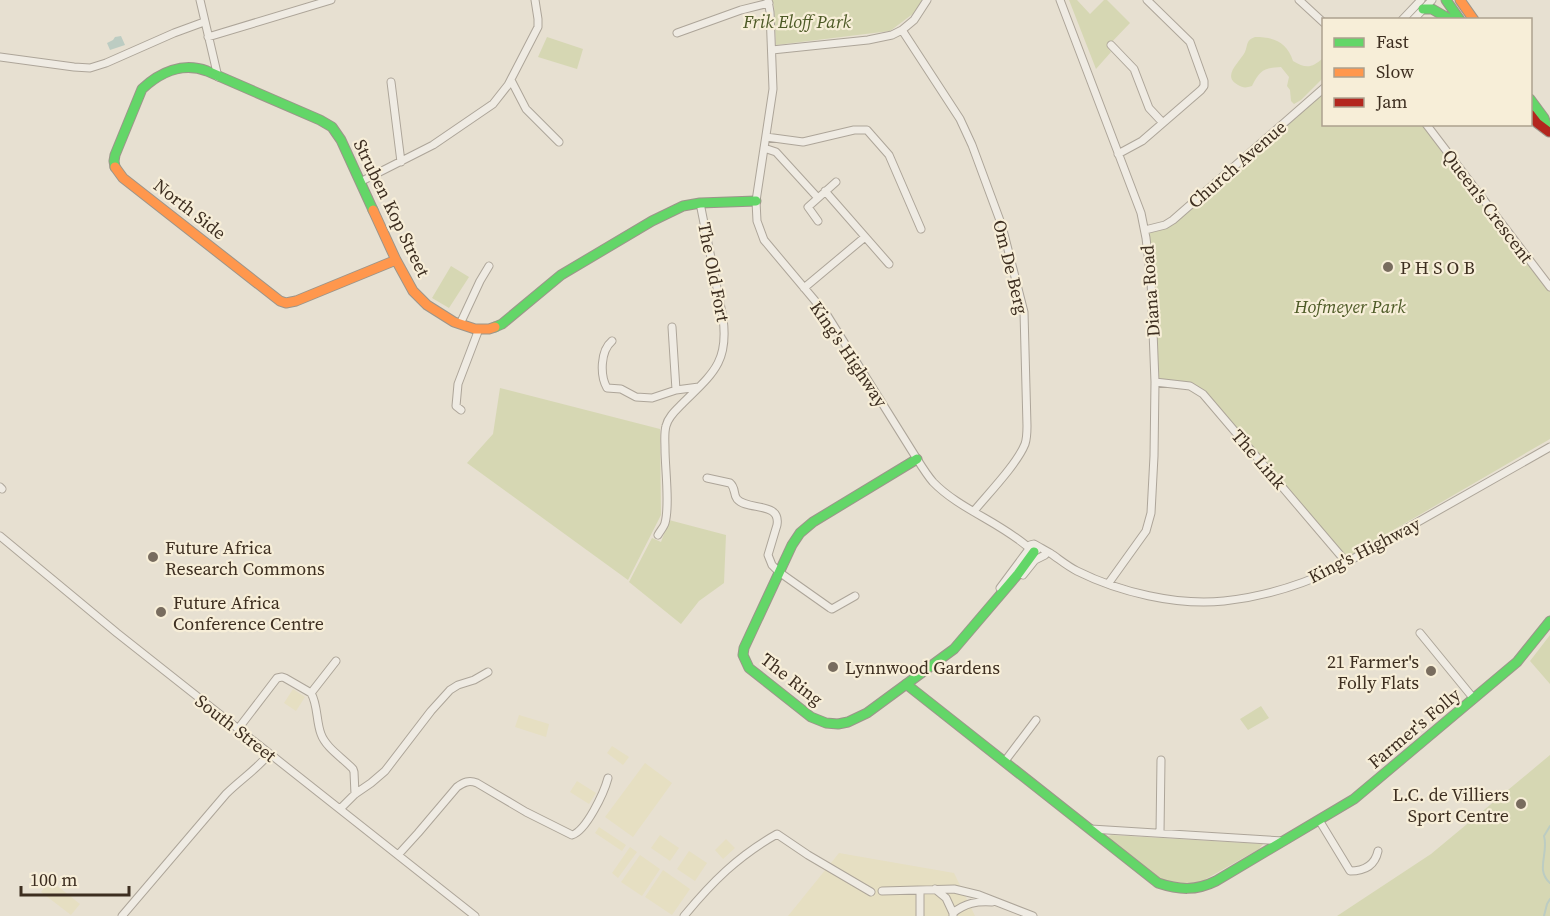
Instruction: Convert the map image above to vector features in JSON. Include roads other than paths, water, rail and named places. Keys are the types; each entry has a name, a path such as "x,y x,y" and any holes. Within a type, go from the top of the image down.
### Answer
{"street":[{"path":"200,0 218,77"},
{"path":"208,37 331,0"},
{"path":"360,182 433,145 488,107 502,94 538,27 535,0"},
{"path":"772,50 885,38 902,30 914,20 927,0"},
{"name":"Diana Road","path":"1060,0 1141,213 1151,280 1155,448 1150,521 1142,538 1108,584"},
{"path":"1118,154 1142,141 1202,89 1204,81 1190,42 1147,0"},
{"path":"1299,0 1322,22"},
{"path":"1405,18 1432,0"},
{"path":"1446,0 1460,18"},
{"path":"677,33 768,1"},
{"name":"King's Highway","path":"768,1 771,12 773,89 756,201 757,221 764,240 827,315 933,481 974,512 1045,555 1061,561"},
{"path":"1462,2 1473,18"},
{"path":"1414,18 1422,5"},
{"path":"1422,5 1448,18"},
{"path":"0,57 90,68 204,22"},
{"name":"Om De Berg","path":"902,30 960,118 969,138 1000,219 1024,312 1027,426 1025,443 1013,463 974,512"},
{"path":"1111,45 1134,69 1149,108 1163,123"},
{"name":"North Side","path":"218,77 196,68 187,67 146,84 138,97 113,161 118,173 283,303 296,301 396,260"},
{"name":"Struben Kop Street","path":"218,77 330,126 341,140 409,284 421,299 440,314 459,324 479,329 495,327 508,321 561,275 652,221 683,206 700,203 756,201"},
{"path":"511,80 526,110 559,142"},
{"path":"390,82 401,162"},
{"name":"Church Avenue","path":"1145,230 1165,225 1173,220 1322,89"},
{"path":"1532,102 1544,118 1549,132"},
{"path":"1532,117 1549,132"},
{"name":"Queen's Crescent","path":"1428,126 1550,287"},
{"path":"766,137 803,142 867,130 889,155 921,229"},
{"path":"764,148 776,152 818,198"},
{"path":"818,221 808,208 836,182"},
{"path":"825,191 889,264"},
{"name":"The Old Fort","path":"658,535 666,521 665,426 718,365 724,348 725,335 720,298 700,203"},
{"path":"804,288 865,237"},
{"path":"459,324 489,266"},
{"path":"672,327 676,390"},
{"path":"461,410 456,406 458,384 479,329"},
{"path":"612,342 604,354 603,370 607,388 621,389 641,398 658,397 676,390 699,387"},
{"name":"The Link","path":"1155,382 1190,386 1203,394 1347,562"},
{"name":"King's Highway","path":"1033,548 1051,554 1089,577 1138,593 1198,601 1226,601 1260,594 1322,575 1550,447"},
{"name":"The Ring","path":"917,459 806,528 792,545 744,648 744,661 749,668 804,713 820,721 842,724 858,718 906,684 954,649 1033,548"},
{"path":"707,478 734,485 735,496 740,502 768,509 776,516 778,520 768,558 779,572 832,609 855,596"},
{"name":"South Street","path":"0,536 117,633 476,916"},
{"path":"1010,580 1021,577 1033,561 1045,555"},
{"name":"Farmer's Folly","path":"906,684 1158,883 1195,889 1216,881 1354,799 1521,658 1550,621"},
{"path":"1419,633 1474,699"},
{"path":"311,693 336,661"},
{"path":"340,810 355,794 385,771 450,690 488,672"},
{"path":"238,729 275,680 279,677 285,678 311,693 323,738 353,769 355,794"},
{"path":"1005,761 1036,720"},
{"path":"122,916 226,794 269,754"},
{"path":"1160,833 1161,760"},
{"path":"398,855 457,787 464,782 477,783 526,812 572,835 578,832 598,803 608,778"},
{"path":"1319,820 1350,871 1368,867 1376,860 1378,851"},
{"path":"1091,829 1284,841"},
{"path":"684,916 709,886 729,867 777,834 808,855 871,891"},
{"path":"934,889 946,898 953,914 968,903 1000,903"},
{"path":"882,891 954,889 1033,916"},
{"path":"920,890 920,916"}],"waterway":[{"path":"1550,826 1544,836 1543,867 1543,873 1550,883"},
{"path":"1544,916 1550,899"}],"place":[{"name":"P H S O B","path":"1388,267"},
{"name":"Future Africa Research Commons","path":"153,557"},
{"name":"Future Africa Conference Centre","path":"161,612"},
{"name":"Lynnwood Gardens","path":"833,667"},
{"name":"21 Farmer's Folly Flats","path":"1431,671"},
{"name":"L.C. de Villiers Sport Centre","path":"1521,804"}],"park label":[{"name":"Frik Eloff Park","path":"797,21"},
{"name":"Hofmeyer Park","path":"1350,306"}]}
